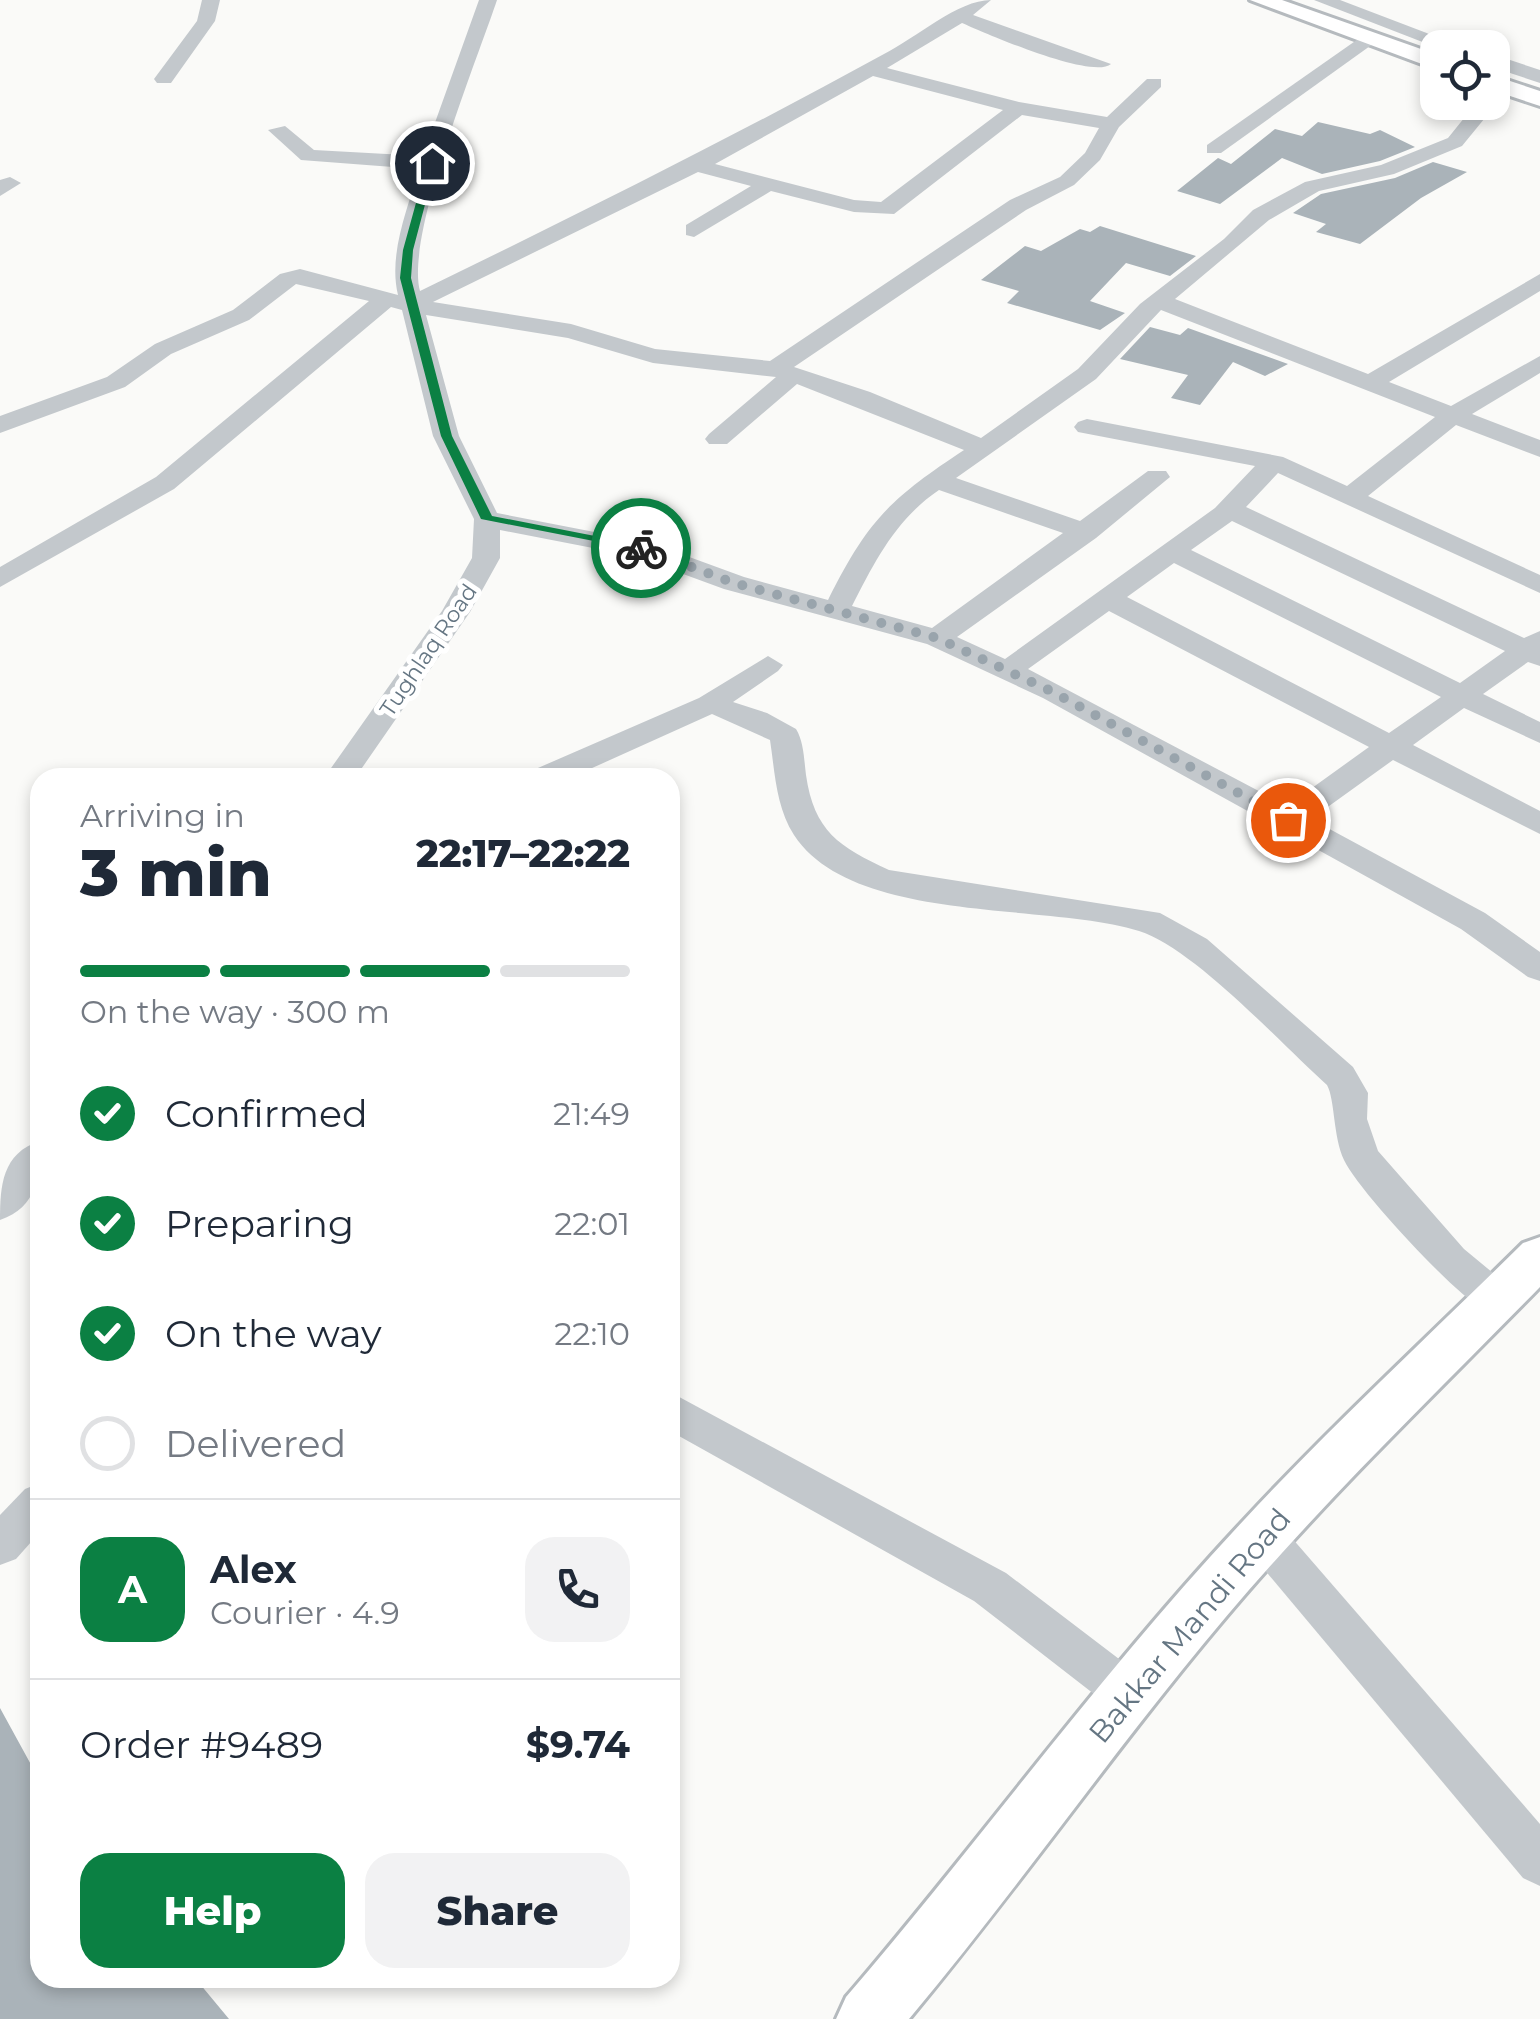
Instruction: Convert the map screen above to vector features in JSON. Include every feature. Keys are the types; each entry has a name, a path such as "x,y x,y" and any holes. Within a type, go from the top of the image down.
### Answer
{"main road":[{"path":"1260,0 1420,58"},
{"path":"1298,0 1420,42"},
{"path":"1510,82 1540,80"},
{"path":"1510,90 1540,101"},
{"name":"Bakkar Mandi Road","path":"868,2019 972,1896 1128,1693 1263,1536 1540,1256"}],"street":[{"path":"164,79 206,21 211,0"},
{"path":"488,0 432,163 408,250 405,278 446,436 487,519 641,548 734,583 937,638 1008,670 1473,921 1540,969"},
{"path":"413,304 696,165 871,70 982,0"},
{"path":"1260,0 1420,58"},
{"path":"1323,0 1420,35"},
{"path":"960,16 1018,41 1101,64"},
{"path":"1214,149 1368,41"},
{"path":"871,70 1018,108 1111,124"},
{"path":"718,439 785,372 1018,205 1067,182 1093,156 1111,124 1154,83"},
{"path":"696,165 854,206 886,209 1018,108"},
{"path":"836,611 884,523 909,498 1087,374 1158,301 1293,193 1325,182 1387,170 1434,153 1467,133 1474,120"},
{"path":"278,130 308,156 432,163"},
{"path":"694,230 768,184"},
{"path":"0,425 116,382 163,349 241,315 294,276 413,304 570,330 653,356 785,372 861,396 984,449"},
{"path":"1372,382 1540,281"},
{"path":"0,579 47,556 166,483 386,298"},
{"path":"1158,301 1540,449"},
{"path":"1350,497 1454,414 1540,364"},
{"path":"1087,427 1274,462 1540,585"},
{"path":"1008,670 1229,509 1274,462"},
{"path":"937,638 1157,477"},
{"path":"937,480 1086,532"},
{"path":"1229,509 1535,649"},
{"name":"Tughlaq Road","path":"346,768 406,688 474,584 486,558 487,519"},
{"path":"1173,552 1540,734"},
{"path":"1108,599 1540,824"},
{"path":"1288,820 1535,649"},
{"path":"565,768 710,704 768,665"},
{"path":"710,704 756,719 785,736 794,800 808,832 861,872 937,891 1148,921 1195,947 1340,1076 1350,1092 1349,1119 1361,1157 1450,1260 1496,1298"},
{"path":"0,1205 30,1168"},
{"path":"680,1416 990,1586 1128,1693"},
{"path":"1,1541 30,1512"},
{"path":"1263,1536 1540,1861"}],"building":[{"path":"1318,122 1370,134 1380,130 1415,147 1380,161 1322,174 1282,158 1220,204 1177,191 1218,158 1231,164 1275,129 1302,136"},
{"path":"1433,162 1467,172 1421,198 1360,244 1316,232 1326,224 1293,213 1321,194 1395,178"},
{"path":"1100,226 1196,256 1170,276 1126,263 1090,301 1125,313 1100,330 1007,303 1019,291 981,280 1025,246 1041,251 1080,229 1090,232"},
{"path":"1150,327 1180,335 1188,328 1288,364 1265,376 1233,362 1200,405 1171,398 1188,375 1120,359"},
{"path":"0,1708 30,1763 30,1988 203,1988 229,2019 0,2019"}],"way so far":[{"path":"641,548 734,583 937,638 1053,692 1288,820"}],"route":[{"path":"432,163 408,250 405,278 446,436 487,519 641,548"}]}
